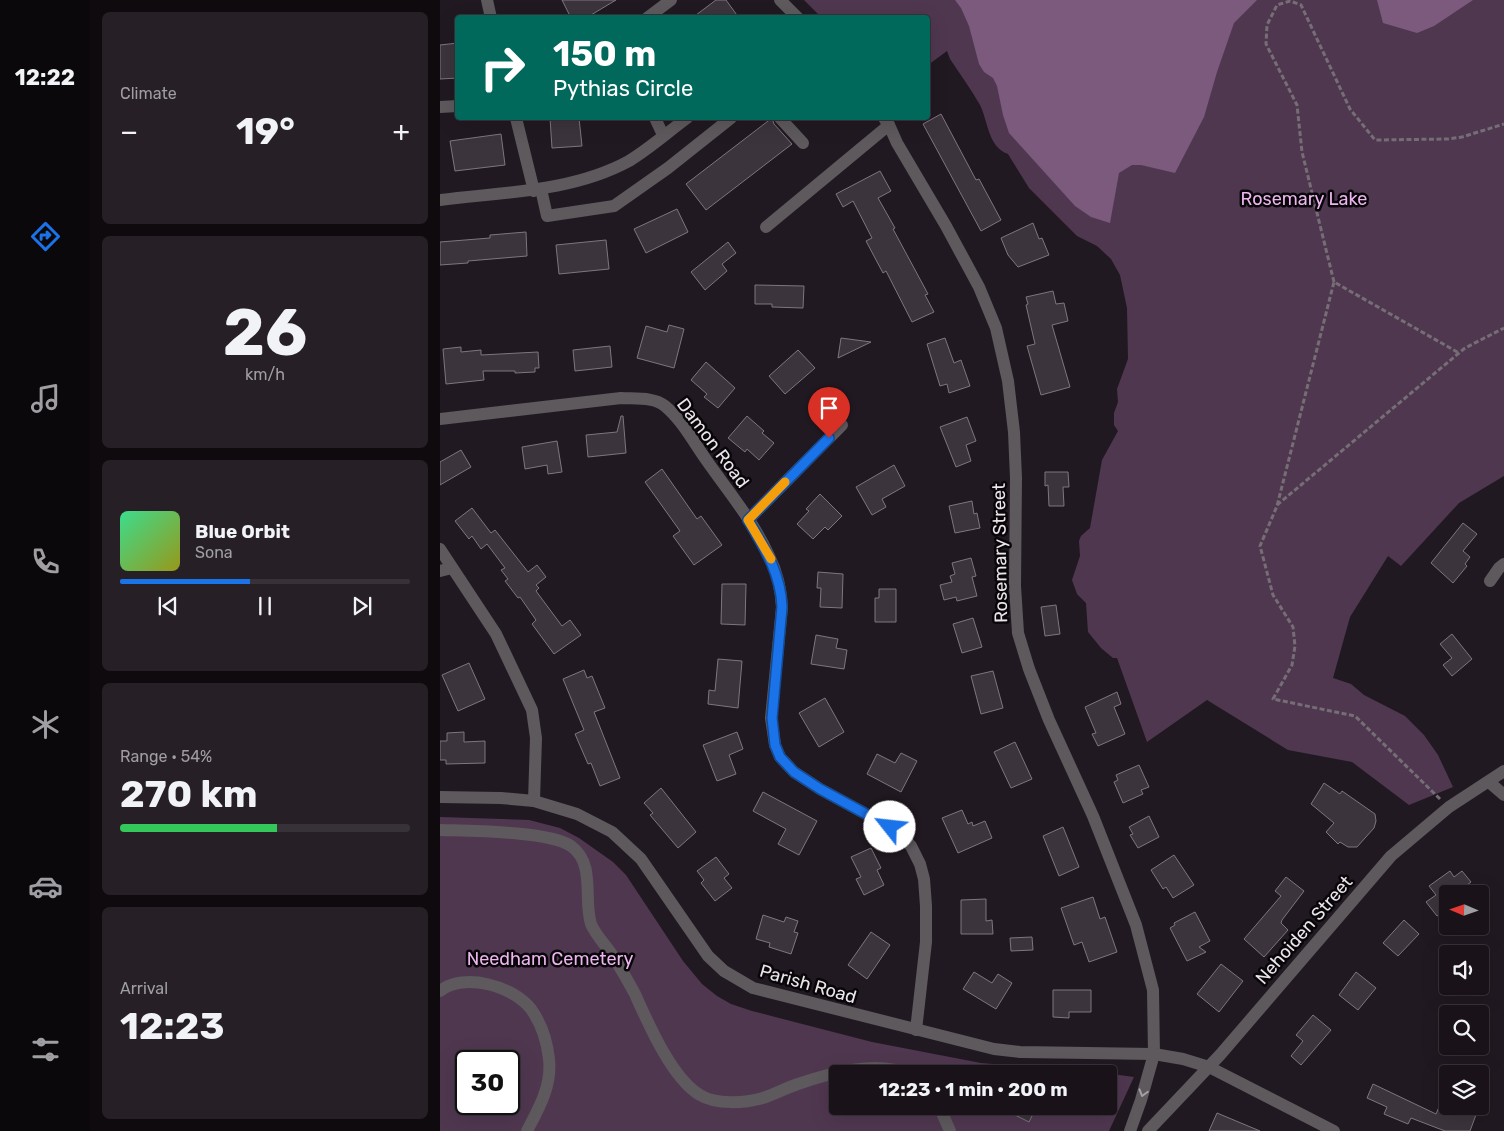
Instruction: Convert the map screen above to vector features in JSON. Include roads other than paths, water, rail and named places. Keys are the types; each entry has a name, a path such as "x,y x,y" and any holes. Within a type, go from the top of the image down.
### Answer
{"street":[{"path":"486,0 491,15"},
{"path":"651,15 671,0"},
{"path":"780,0 795,15"},
{"path":"440,108 455,106"},
{"path":"517,120 537,190 547,216 614,206 668,168 728,120"},
{"path":"656,120 663,136"},
{"path":"440,200 537,190 602,173 630,160 683,120"},
{"path":"782,120 803,143"},
{"path":"766,228 887,121"},
{"name":"Rosemary Street","path":"887,121 897,143 946,226 979,287 996,328 1008,381 1014,432 1016,478 1015,586 1018,633 1029,669 1049,720 1093,816 1136,925 1153,990 1154,1054 1130,1131"},
{"name":"Damon Road","path":"440,419 621,398 649,399 665,406 683,426 748,520 768,554 775,571 782,596 782,607 772,718 775,745 780,757 794,772 896,832 911,846 920,864 924,879 926,942 916,1030"},
{"path":"748,520 842,425"},
{"path":"440,549 446,570 496,634 532,710 536,738 534,801"},
{"path":"1490,581 1504,564"},
{"name":"Nehoiden Street","path":"1148,1131 1209,1067 1391,856 1449,807 1504,771"},
{"path":"1489,782 1504,795"},
{"name":"Parish Road","path":"440,797 502,798 534,801 577,814 612,832 641,859 708,956 724,971 753,988 967,1043 1007,1051 1154,1054 1183,1059 1209,1067 1334,1131"},
{"path":"440,830 544,837 564,842 576,851 587,873 587,902 592,924 599,938 615,958 634,992 647,1022 675,1069 681,1078 698,1094 720,1101 750,1101 763,1098 796,1084 829,1076"},
{"path":"440,991 459,982 488,984 508,992 525,1003 530,1009 544,1034 549,1060 549,1074 543,1100 527,1131"},
{"path":"943,1115 950,1131"}],"park label":[{"name":"Rosemary Lake","path":"1304,199"},
{"name":"Needham Cemetery","path":"550,959"}]}
